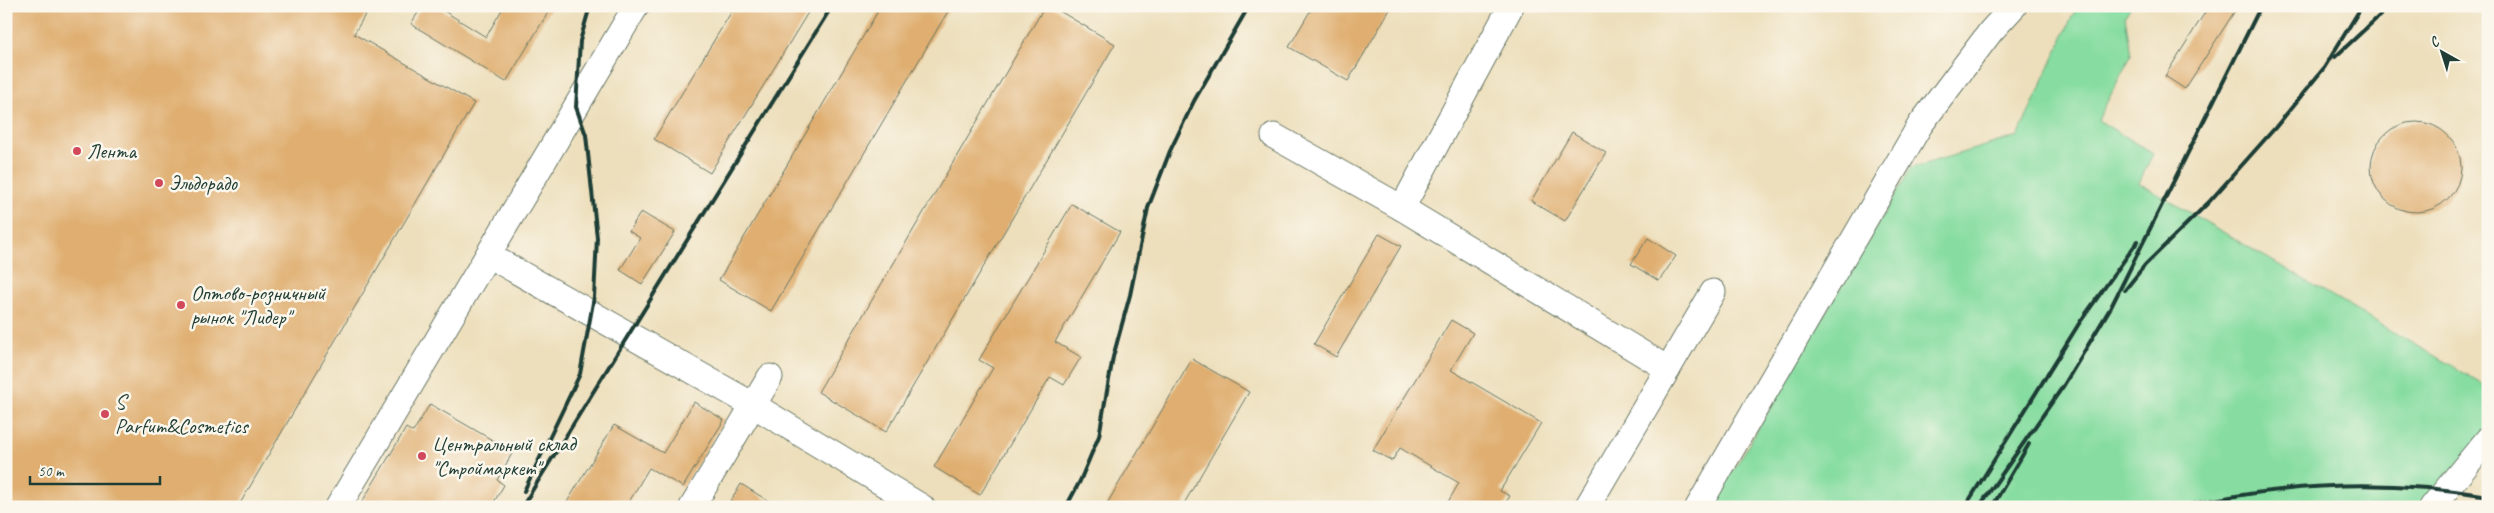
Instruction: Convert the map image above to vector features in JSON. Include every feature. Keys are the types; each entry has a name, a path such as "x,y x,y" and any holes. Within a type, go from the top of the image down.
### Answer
{"street":[{"path":"338,507 636,6"},
{"path":"1402,208 1510,6"},
{"path":"1698,507 1920,126 1992,31 2014,6"},
{"path":"1274,136 1402,208 1668,369"},
{"path":"488,255 753,404 922,507"},
{"path":"1587,507 1713,292"},
{"path":"692,507 770,378"},
{"path":"2432,507 2488,439"}],"green space":[{"path":"2077,6 2131,6 2125,16 2131,55 2098,120 2153,154 2139,183 2488,387 2488,436 2418,507 1712,507 1911,168 2018,136"}],"building":[{"name":"Оптово-розничный рынок \"Лидер\"","path":"6,6 370,6 354,34 474,103 238,507 6,507"},
{"path":"422,6 436,6 486,37 504,6 552,6 506,82 411,24"},
{"path":"735,6 812,6 710,173 654,139"},
{"path":"881,6 951,6 771,311 719,280"},
{"path":"1045,6 1051,6 1115,44 886,432 818,392"},
{"path":"1313,6 1392,6 1348,81 1289,47"},
{"path":"2209,6 2238,6 2185,89 2165,76"},
{"path":"2416,122 2433,125 2448,135 2458,150 2461,167 2458,184 2448,199 2433,209 2416,212 2399,209 2384,199 2374,184 2371,167 2374,150 2384,135 2399,125"},
{"path":"1572,132 1606,153 1565,221 1531,201"},
{"path":"1072,204 1120,232 1055,342 1081,357 1064,385 1050,377 980,495 934,467 993,368 979,360"},
{"path":"641,212 675,232 642,284 620,270 640,238 629,231"},
{"path":"1379,234 1401,246 1336,357 1314,344"},
{"path":"1648,238 1676,256 1659,281 1631,264"},
{"path":"1451,320 1473,333 1451,370 1541,423 1500,491 1510,496 1503,507 1445,507 1459,483 1400,448 1392,461 1373,450"},
{"path":"1192,359 1249,392 1182,507 1105,507"},
{"path":"694,402 724,420 683,487 649,468 626,507 564,507 614,425 663,453"},
{"name":"Центральный склад \"Строймаркет\"","path":"430,404 513,452 497,480 504,485 491,507 359,507 406,428 413,432"},
{"path":"741,484 778,507 727,507"}],"railway":[{"path":"524,491 580,374 594,297 597,238 586,135 576,107 580,41 590,6"},
{"path":"522,507 832,6"},
{"path":"1066,507 1080,481 1099,436 1113,357 1130,295 1148,208 1170,151 1194,101 1249,6"},
{"path":"1979,507 2064,385 2111,307 2261,6"},
{"path":"2125,290 2145,265 2209,202 2275,128 2324,68 2362,6"},
{"path":"2335,57 2390,6"},
{"path":"1965,507 2080,322 2138,241"},
{"path":"1992,507 2029,444"},
{"path":"2181,507 2257,493 2334,486 2410,487 2488,496"}],"place":[{"name":"Лента","path":"77,151"},
{"name":"Эльдорадо","path":"159,183"},
{"name":"Оптово-розничный рынок \"Лидер\"","path":"181,305"},
{"name":"S Parfum&Cosmetics","path":"105,414"},
{"name":"Центральный склад \"Строймаркет\"","path":"422,456"}]}
